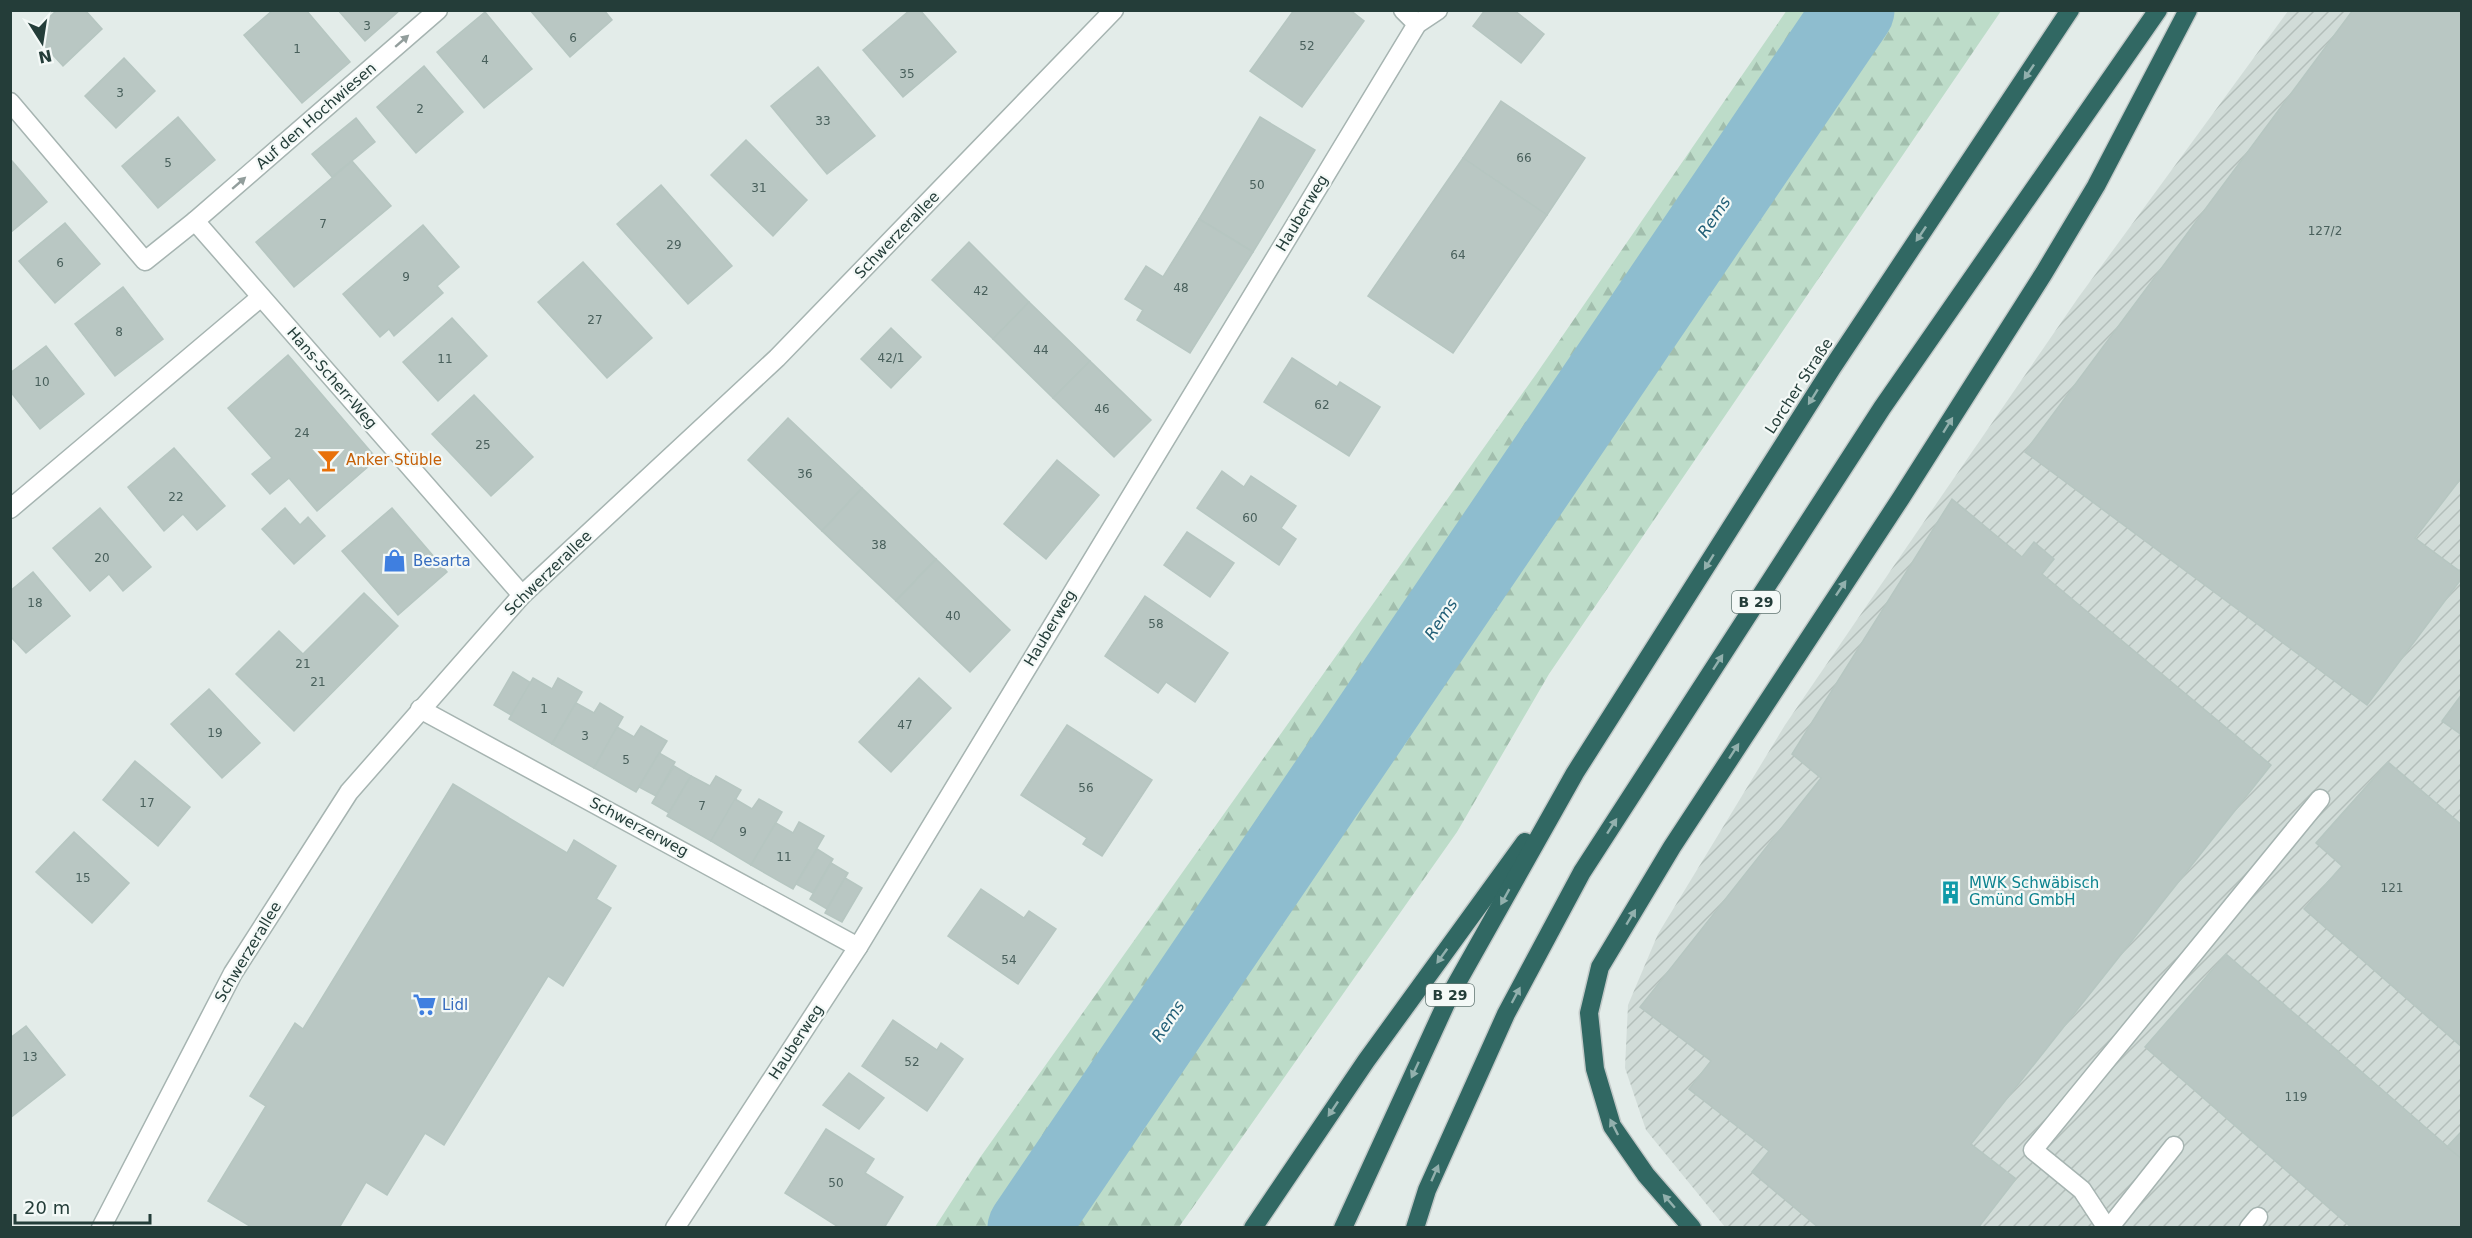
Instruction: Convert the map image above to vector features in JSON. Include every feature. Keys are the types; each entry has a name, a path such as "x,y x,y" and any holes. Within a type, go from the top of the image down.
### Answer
{"highway":[{"name":"B 29","path":"1414,1227 1427,1191 1506,1014 1582,872 1882,408 2158,10"},
{"path":"1692,1227 1646,1175 1612,1126 1595,1069 1589,1013 1600,967 1672,848 1901,498 2044,273 2096,186 2188,10"},
{"name":"Lorcher Straße","path":"1575,773 1832,368 2066,17"},
{"name":"B 29","path":"1343,1227 1449,997 1575,773"},
{"path":"1253,1227 1366,1061 1575,773"}],"street":[{"name":"Auf den Hochwiesen","path":"195,221 438,10"},
{"name":"Schwerzerallee","path":"101,1227 233,973 349,792 522,595 777,358 1114,10"},
{"path":"1403,10 1417,24"},
{"name":"Hauberweg","path":"675,1227 858,947 1417,24 1438,10"},
{"path":"10,102 145,261 195,221"},
{"name":"Hans-Scherr-Weg","path":"195,221 522,595"},
{"path":"10,509 261,297"},
{"name":"Schwerzerweg","path":"420,709 858,947"},
{"path":"2174,1146 2108,1227 2082,1190 2033,1150 2320,799"}],"shaded area":[{"path":"2288,11 2461,11 2461,1227 1725,1227 1646,1130 1625,1068 1628,1005 1658,934 1785,725 2078,298"}],"green space":[{"path":"1787,10 2001,11 1549,674 1457,832 1179,1227 935,1227 979,1159 1539,370"}],"building":[{"path":"57,10 85,10 102,29 63,66 33,33"},
{"path":"273,10 306,10 350,62 302,103 244,35"},
{"path":"338,10 400,10 365,41"},
{"path":"530,10 604,10 612,20 570,57"},
{"path":"910,10 920,10 956,52 903,97 863,50"},
{"path":"1294,10 1350,10 1364,21 1302,107 1250,71"},
{"path":"1485,10 1514,10 1544,34 1521,63 1473,26"},
{"path":"2353,10 2462,10 2462,477 2415,538 2462,573 2462,578 2367,705 2025,452"},
{"path":"485,12 532,69 484,108 437,52"},
{"path":"124,58 155,91 116,128 85,96"},
{"path":"424,66 463,112 416,153 377,107"},
{"path":"818,67 875,136 827,174 771,106"},
{"path":"1501,101 1585,158 1547,215 1463,158"},
{"path":"178,117 215,160 158,208 122,166"},
{"path":"1260,117 1315,150 1253,252 1199,219"},
{"path":"356,118 375,142 332,177 312,154"},
{"path":"746,140 807,200 773,236 711,175"},
{"path":"1463,158 1547,215 1453,353 1368,296"},
{"path":"12,161 47,202 10,233 10,162"},
{"path":"352,161 391,206 294,287 256,242"},
{"path":"661,185 732,266 688,304 617,224"},
{"path":"1199,219 1253,252 1190,353 1137,320 1143,310 1125,299 1146,266 1163,277"},
{"path":"65,223 100,264 55,303 19,261"},
{"path":"423,225 459,267 437,286 443,293 394,336 389,329 380,337 343,294"},
{"path":"969,242 1029,302 993,339 932,280"},
{"path":"583,262 652,338 607,378 538,302"},
{"path":"123,287 163,339 115,376 75,324"},
{"path":"1029,302 1090,361 1053,398 993,339"},
{"path":"452,318 487,356 438,401 403,362"},
{"path":"891,328 921,357 891,388 861,359"},
{"path":"46,346 84,394 40,429 10,391 10,373"},
{"path":"288,355 377,459 317,511 289,478 270,494 252,474 272,458 228,408"},
{"path":"1292,358 1337,387 1340,382 1380,407 1349,456 1264,402"},
{"path":"1090,361 1151,420 1114,457 1053,398"},
{"path":"474,395 533,457 491,496 432,434"},
{"path":"788,418 862,488 822,531 748,460"},
{"path":"174,448 225,506 197,530 183,514 164,531 128,487"},
{"path":"1057,460 1099,495 1046,559 1004,524"},
{"path":"1222,471 1244,487 1251,476 1296,506 1281,528 1296,539 1279,565 1197,508"},
{"path":"862,488 936,559 896,601 822,531"},
{"name":"MWK Schwäbisch Gmünd GmbH","path":"1952,499 2022,557 2034,542 2054,559 2042,574 2271,765 1971,1144 2016,1179 1978,1228 1819,1228 1752,1172 1769,1151 1689,1089 1711,1061 1640,1007 1821,778 1792,754"},
{"path":"100,508 151,567 123,591 109,574 90,591 53,548"},
{"path":"285,508 300,525 308,517 325,536 294,564 262,529"},
{"name":"Besarta","path":"392,508 447,572 398,615 342,551"},
{"path":"1187,532 1234,563 1210,597 1164,565"},
{"path":"936,559 1010,630 970,672 896,601"},
{"path":"33,572 70,616 26,653 10,636 10,591"},
{"path":"364,593 398,626 294,731 236,674 279,631 303,654"},
{"path":"1145,596 1228,653 1195,702 1166,682 1158,693 1105,656"},
{"path":"513,672 531,683 511,715 494,705"},
{"path":"533,678 552,689 558,678 582,692 552,744 509,719"},
{"path":"919,678 951,708 891,772 859,742"},
{"path":"209,689 260,743 222,778 171,724"},
{"path":"2462,694 2462,735 2442,721"},
{"path":"576,703 594,713 600,703 623,717 594,768 552,744"},
{"path":"1067,725 1152,780 1102,856 1083,844 1087,838 1021,795"},
{"path":"641,726 667,741 636,792 594,768 617,727 634,737"},
{"path":"659,753 675,762 656,796 639,787"},
{"path":"135,761 190,807 158,846 103,800"},
{"path":"2388,762 2462,825 2462,1047 2304,909 2342,866 2316,843"},
{"path":"674,766 691,776 669,813 652,803"},
{"path":"691,776 710,786 716,776 741,790 711,841 667,816"},
{"name":"Lidl","path":"453,784 567,853 574,840 616,866 596,899 611,908 563,986 548,976 444,1145 425,1133 387,1195 366,1182 339,1228 253,1228 208,1201 266,1106 250,1096 295,1023 303,1029"},
{"path":"735,799 752,809 759,799 782,812 751,865 711,841"},
{"path":"799,822 824,836 793,889 751,865 776,823 793,833"},
{"path":"74,832 129,883 92,923 36,872"},
{"path":"817,849 833,859 813,893 796,884"},
{"path":"831,863 848,873 827,909 810,899"},
{"path":"845,878 862,888 842,922 825,913"},
{"path":"981,889 1024,918 1029,911 1056,929 1018,984 948,936"},
{"path":"2226,954 2462,1159 2462,1228 2352,1228 2145,1047"},
{"path":"893,1020 937,1050 941,1043 963,1059 927,1111 862,1066"},
{"path":"26,1026 65,1075 10,1118 10,1038"},
{"path":"849,1073 884,1098 859,1129 823,1105"},
{"path":"826,1129 874,1159 865,1173 903,1197 884,1228 840,1228 785,1193"},
{"path":"2462,1131 2462,1159 2447,1147"}],"waterway":[{"name":"Rems","path":"1028,1228 1854,10"}],"place":[{"name":"Anker Stüble","path":"328,460"},
{"name":"Besarta","path":"395,561"},
{"name":"MWK Schwäbisch Gmünd GmbH","path":"1951,892"},
{"name":"Lidl","path":"424,1005"}]}
